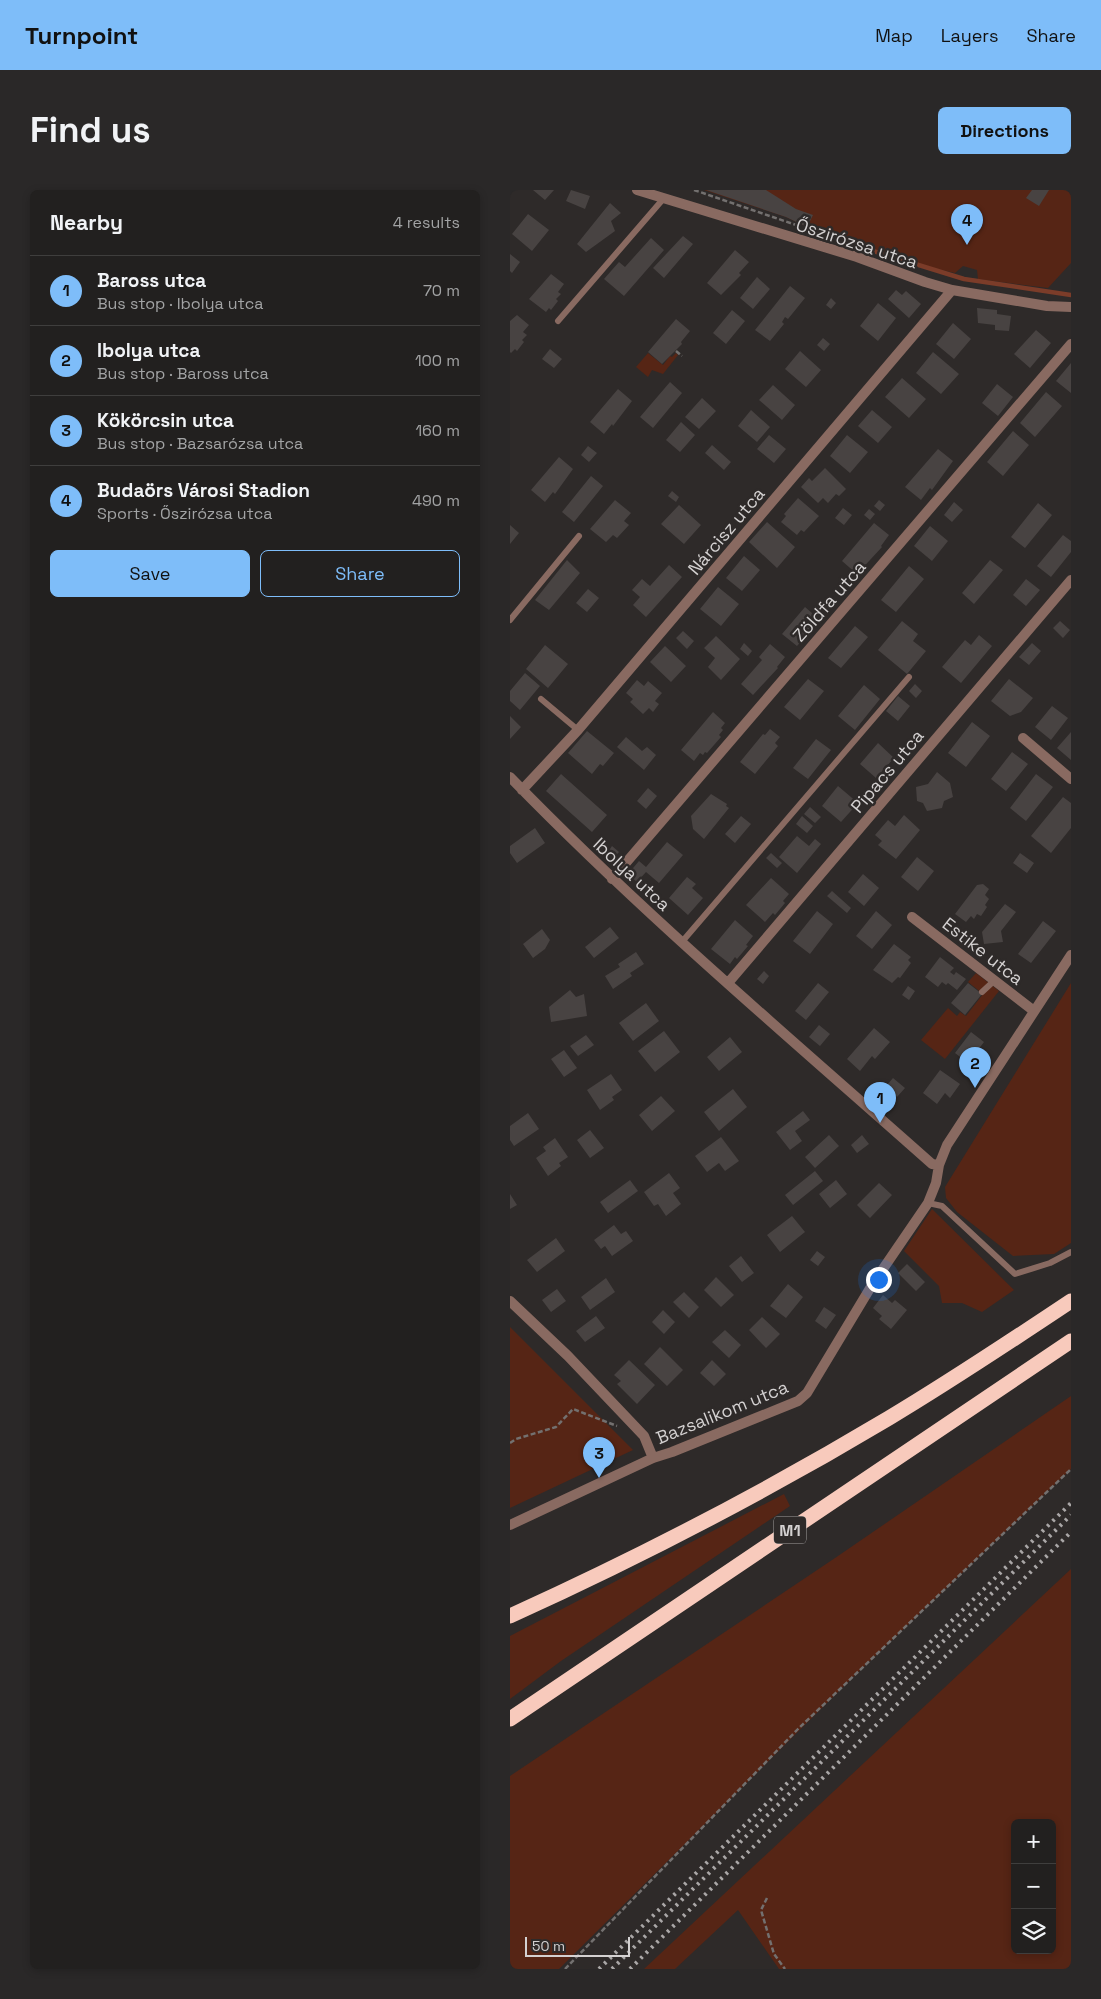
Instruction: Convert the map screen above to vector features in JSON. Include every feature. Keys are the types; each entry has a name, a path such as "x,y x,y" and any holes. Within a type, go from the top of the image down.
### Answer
{"highway":[{"path":"510,1616 586,1582 739,1504 890,1418 1071,1301"},
{"name":"M1","path":"510,1719 1071,1341"}],"street":[{"name":"Őszirózsa utca","path":"637,190 857,257 952,290 1047,306 1071,307"},
{"name":"Nárcisz utca","path":"522,790 578,730 952,290"},
{"name":"Zöldfa utca","path":"612,879 1071,344"},
{"name":"Pipacs utca","path":"728,983 1071,580"},
{"path":"1023,738 1071,778"},
{"name":"Ibolya utca","path":"510,777 612,879 681,942 932,1164 939,1166"},
{"name":"Estike utca","path":"912,917 1034,1011"},
{"name":"Bazsalikom utca","path":"510,1525 653,1458 798,1401 807,1393 872,1285 928,1203 936,1183 939,1166 952,1138 1071,955"},
{"path":"510,1300 568,1356 644,1436 653,1458"}],"lane":[{"path":"558,322 664,198"},
{"path":"510,620 579,536"},
{"path":"681,942 909,676"},
{"path":"541,699 578,730"},
{"path":"982,992 995,980"},
{"path":"928,1203 942,1206 1015,1274 1050,1263 1071,1252"}],"path":[{"path":"694,190 805,228"},
{"path":"676,351 682,356"},
{"path":"510,1443 516,1439 556,1427 573,1409 618,1426"},
{"path":"565,1969 798,1729 1071,1469"},
{"path":"767,1898 761,1910 774,1954 785,1969"}],"shaded area":[{"path":"704,190 1071,190 1071,263 1048,288 978,279 977,270 963,266 955,273 929,267 807,227 786,217"},
{"path":"648,353 663,365 670,356 672,357 676,353 678,355 663,374 652,370 648,377 636,367"},
{"path":"976,973 999,991 945,1059 921,1040 948,1008 957,1016 960,1012 966,1016 983,994 968,982"},
{"path":"1071,983 1071,1243 1054,1254 1013,1256 957,1212 946,1198 945,1187"},
{"path":"932,1209 1014,1290 982,1312 962,1303 942,1303 939,1286 904,1251"},
{"path":"510,1327 633,1450 510,1508"},
{"path":"1071,1396 1071,1469 852,1678 559,1969 510,1969 510,1776 838,1556"},
{"path":"784,1494 790,1506 561,1661 510,1699 510,1636"},
{"path":"1071,1569 1071,1969 779,1969 738,1910 675,1969 644,1969"}],"building":[{"path":"533,190 554,190 545,200"},
{"path":"571,190 590,196 585,209 566,201"},
{"path":"706,190 766,190 796,209 813,215 807,227 786,217"},
{"path":"1032,190 1049,190 1039,206 1026,198"},
{"path":"610,203 621,213 611,221 615,231 586,252 577,244"},
{"path":"528,214 549,230 532,251 512,234"},
{"path":"683,236 693,244 664,278 653,268"},
{"path":"651,238 664,250 624,296 604,279 619,262 625,267"},
{"path":"735,250 749,262 739,273 741,275 721,295 707,283"},
{"path":"510,254 520,262 512,273 510,271"},
{"path":"551,274 564,284 558,292 561,294 556,299 558,301 551,310 549,308 546,312 529,299"},
{"path":"757,277 770,289 753,309 740,298"},
{"path":"790,286 805,298 788,319 785,317 782,322 784,324 770,341 755,330"},
{"path":"896,290 902,295 906,291 921,304 909,318 888,299"},
{"path":"831,298 836,303 831,309 826,305"},
{"path":"878,303 896,318 878,341 860,326"},
{"path":"977,308 997,310 997,314 1011,316 1009,331 995,330 995,325 978,323"},
{"path":"732,310 745,321 726,344 713,333"},
{"path":"517,315 529,325 523,332 527,335 522,340 524,342 517,351 515,349 511,353 510,321"},
{"path":"676,319 690,331 681,342 682,344 662,364 648,352"},
{"path":"953,323 971,339 954,359 936,344"},
{"path":"1036,330 1051,343 1030,368 1014,354"},
{"path":"823,338 830,344 824,351 817,345"},
{"path":"550,349 562,359 554,368 542,359"},
{"path":"800,351 821,370 806,387 785,369"},
{"path":"933,352 959,374 941,394 916,373"},
{"path":"1071,363 1071,393 1056,381"},
{"path":"902,378 926,399 909,418 885,397"},
{"path":"670,382 682,393 653,428 640,417"},
{"path":"997,384 1013,397 998,416 982,403"},
{"path":"773,385 795,405 782,420 759,400"},
{"path":"618,389 632,401 613,426 612,424 604,434 590,422"},
{"path":"1046,392 1062,406 1035,437 1020,423"},
{"path":"702,398 716,411 699,429 685,417"},
{"path":"751,410 770,427 757,442 738,426"},
{"path":"872,410 892,427 878,443 858,426"},
{"path":"681,422 695,435 680,452 666,440"},
{"path":"1013,431 1029,445 1003,476 987,462"},
{"path":"769,435 786,449 774,463 757,449"},
{"path":"847,435 868,452 850,473 830,456"},
{"path":"712,445 731,462 724,470 705,453"},
{"path":"588,446 597,453 589,462 581,455"},
{"path":"938,449 953,461 932,490 930,488 921,500 905,487"},
{"path":"559,457 573,469 555,494 553,492 545,502 531,490"},
{"path":"825,468 846,489 839,496 836,494 828,503 823,498 818,503 801,487 809,478 812,481"},
{"path":"591,476 603,486 574,522 562,512"},
{"path":"672,491 679,497 676,502 668,496"},
{"path":"798,498 819,516 804,532 801,530 797,535 781,522 786,516 784,514"},
{"path":"615,500 631,513 624,521 629,525 617,538 613,535 606,542 590,529"},
{"path":"879,500 885,505 880,511 874,506"},
{"path":"954,502 963,510 952,522 944,515"},
{"path":"1038,503 1052,515 1025,548 1011,537"},
{"path":"679,505 701,525 684,544 661,524"},
{"path":"843,508 852,515 844,525 835,518"},
{"path":"869,509 875,514 870,520 864,515"},
{"path":"767,522 795,547 777,568 749,542"},
{"path":"874,523 889,535 882,547 857,574 842,561"},
{"path":"510,525 519,533 510,544"},
{"path":"930,526 948,541 932,561 914,546"},
{"path":"1063,535 1071,541 1071,552 1051,577 1037,566"},
{"path":"744,556 760,570 742,591 726,578"},
{"path":"567,560 580,573 549,610 535,600"},
{"path":"990,560 1003,570 974,604 962,593"},
{"path":"669,565 682,577 646,617 633,605 640,597 632,590 642,579 650,586"},
{"path":"909,566 924,579 896,612 881,600"},
{"path":"1026,579 1040,590 1026,606 1013,595"},
{"path":"718,587 739,604 721,626 700,609"},
{"path":"588,589 599,598 587,612 576,603"},
{"path":"805,607 820,620 797,646 782,634"},
{"path":"902,621 918,634 913,641 926,651 907,674 878,650"},
{"path":"1060,621 1070,630 1063,638 1053,628"},
{"path":"855,626 868,637 841,668 828,658"},
{"path":"683,631 694,641 687,649 676,638"},
{"path":"979,635 992,646 961,683 942,667 965,640 971,645"},
{"path":"716,636 740,659 721,680 708,667 715,658 704,648"},
{"path":"744,643 752,651 748,656 740,649"},
{"path":"1032,643 1041,651 1029,665 1019,657"},
{"path":"770,644 785,657 778,668 753,695 741,684 762,660 759,657"},
{"path":"545,645 568,664 548,688 526,669"},
{"path":"665,646 686,666 671,682 650,662"},
{"path":"525,673 540,686 520,710 510,701 510,691"},
{"path":"808,679 824,691 800,720 784,707"},
{"path":"1009,679 1033,698 1021,712 1010,716 991,701"},
{"path":"637,680 644,686 648,681 662,693 655,701 659,704 653,712 649,708 643,714 630,702 633,699 626,693"},
{"path":"915,684 922,691 916,698 909,691"},
{"path":"864,685 880,699 855,730 838,716"},
{"path":"898,696 910,706 898,721 886,711"},
{"path":"1052,706 1068,718 1051,740 1035,727"},
{"path":"713,712 725,723 719,735 721,737 707,753 705,752 703,755 700,753 694,761 681,750"},
{"path":"510,716 521,727 510,739"},
{"path":"972,722 990,736 966,767 948,753"},
{"path":"770,729 780,737 775,743 778,746 755,774 740,762 763,734 765,735"},
{"path":"587,731 614,753 603,766 600,764 592,774 568,753"},
{"path":"1071,732 1071,760 1057,748"},
{"path":"626,737 642,751 647,747 656,755 644,770 617,747"},
{"path":"816,739 831,750 808,779 793,768"},
{"path":"878,743 894,758 876,778 860,764"},
{"path":"1012,752 1028,764 1006,791 991,779"},
{"path":"937,772 950,783 953,797 944,801 942,808 927,811 923,803 917,801 916,787 928,784"},
{"path":"561,774 607,815 592,832 546,791"},
{"path":"1036,774 1053,787 1026,821 1010,808"},
{"path":"838,786 858,803 841,822 822,806"},
{"path":"648,788 657,796 646,809 637,801"},
{"path":"711,794 727,804 726,806 729,808 704,839 693,829 691,816"},
{"path":"1063,797 1071,803 1071,828 1051,853 1031,836"},
{"path":"810,807 821,817 815,823 804,814"},
{"path":"904,815 920,830 896,859 878,845 882,841 875,835 888,820 895,826"},
{"path":"741,816 751,824 735,843 725,834"},
{"path":"802,816 813,826 807,833 796,824"},
{"path":"535,828 545,843 517,863 510,853 510,846"},
{"path":"797,836 809,846 815,839 821,844 797,873 779,857"},
{"path":"667,842 683,855 659,883 646,872 637,882 628,874 639,861 646,867"},
{"path":"612,846 619,852 614,857 608,852"},
{"path":"771,853 782,863 777,868 766,858"},
{"path":"1020,853 1034,863 1027,873 1013,863"},
{"path":"917,857 934,871 918,891 901,877"},
{"path":"863,874 879,888 864,906 848,892"},
{"path":"687,877 696,884 692,888 703,898 688,915 669,898"},
{"path":"771,878 789,894 783,901 785,903 775,915 773,913 765,922 746,905"},
{"path":"983,884 989,889 985,895 989,899 985,905 987,907 981,916 977,914 974,919 971,916 966,922 955,914 977,885"},
{"path":"832,891 851,908 847,913 827,896"},
{"path":"1005,904 1016,912 1001,931 1003,942 984,944 982,932"},
{"path":"817,911 833,924 810,954 793,941"},
{"path":"876,911 892,925 872,949 856,936"},
{"path":"735,920 753,936 746,945 748,946 730,964 711,949"},
{"path":"1043,921 1056,931 1031,963 1018,954"},
{"path":"610,927 619,938 594,958 585,947"},
{"path":"542,929 550,940 545,949 533,958 523,944"},
{"path":"894,944 911,957 908,960 911,963 900,978 898,977 892,983 873,970"},
{"path":"636,952 644,964 630,973 632,976 613,989 605,976 620,967 618,964"},
{"path":"940,957 954,968 950,972 954,975 956,972 966,979 957,990 948,983 946,985 942,982 938,987 925,977"},
{"path":"764,971 769,976 763,984 757,979"},
{"path":"818,983 829,992 806,1020 795,1011"},
{"path":"968,983 982,994 965,1015 951,1003"},
{"path":"908,986 915,991 909,1000 902,995"},
{"path":"570,990 576,997 584,994 587,1016 551,1022 549,1007"},
{"path":"646,1003 659,1021 633,1041 619,1023"},
{"path":"819,1025 830,1034 820,1046 809,1037"},
{"path":"874,1028 890,1042 875,1059 872,1056 860,1071 847,1059"},
{"path":"664,1031 680,1052 655,1072 638,1051"},
{"path":"971,1032 984,1042 968,1063 955,1053"},
{"path":"586,1035 594,1045 578,1056 570,1046"},
{"path":"730,1037 742,1052 719,1071 707,1057"},
{"path":"564,1050 577,1068 564,1077 551,1059"},
{"path":"940,1070 960,1084 950,1098 945,1093 937,1104 923,1093"},
{"path":"611,1074 622,1090 612,1097 614,1100 600,1110 587,1090"},
{"path":"893,1078 905,1088 897,1097 887,1085"},
{"path":"733,1089 747,1107 719,1131 704,1112"},
{"path":"661,1096 675,1111 652,1131 639,1115"},
{"path":"803,1111 810,1120 795,1131 802,1141 790,1150 776,1132"},
{"path":"528,1113 539,1129 514,1146 510,1140 510,1126"},
{"path":"590,1130 604,1148 590,1158 577,1140"},
{"path":"829,1135 839,1146 815,1168 805,1157"},
{"path":"862,1135 869,1144 857,1153 851,1145"},
{"path":"721,1137 739,1161 725,1171 719,1163 707,1172 695,1156"},
{"path":"555,1138 568,1157 559,1163 561,1166 548,1176 536,1158 546,1151 543,1147"},
{"path":"815,1171 823,1181 793,1205 785,1195"},
{"path":"669,1173 680,1188 673,1193 681,1204 666,1216 658,1204 654,1206 644,1192"},
{"path":"630,1180 638,1191 608,1213 600,1202"},
{"path":"836,1180 847,1194 830,1208 819,1194"},
{"path":"879,1183 892,1195 870,1218 857,1205"},
{"path":"510,1194 517,1205 510,1209"},
{"path":"792,1216 805,1232 780,1252 767,1235"},
{"path":"614,1225 621,1234 626,1231 633,1241 612,1256 605,1246 601,1249 594,1240"},
{"path":"556,1238 565,1251 537,1272 527,1260"},
{"path":"817,1251 825,1257 818,1266 810,1260"},
{"path":"741,1256 754,1273 742,1282 729,1266"},
{"path":"907,1264 925,1282 916,1291 898,1273"},
{"path":"716,1277 734,1295 721,1307 704,1290"},
{"path":"606,1278 615,1292 590,1310 581,1297"},
{"path":"788,1284 803,1297 786,1318 770,1306"},
{"path":"557,1289 566,1301 551,1312 542,1300"},
{"path":"684,1292 699,1307 689,1318 673,1302"},
{"path":"883,1295 892,1303 895,1300 907,1310 891,1329 879,1319 882,1316 873,1308"},
{"path":"824,1307 836,1315 826,1329 815,1321"},
{"path":"663,1310 675,1322 664,1334 652,1322"},
{"path":"596,1316 605,1328 585,1342 576,1331"},
{"path":"762,1317 780,1334 766,1348 749,1330"},
{"path":"725,1330 741,1345 729,1358 712,1342"},
{"path":"660,1347 683,1370 667,1386 644,1364"},
{"path":"629,1360 655,1385 637,1404 617,1384 621,1381 614,1375"},
{"path":"712,1360 726,1374 714,1386 700,1373"}],"waterway":[{"path":"844,242 964,279 1071,295"}],"railway":[{"path":"599,1969 1071,1503"},
{"path":"612,1969 1071,1515"},
{"path":"630,1969 1071,1532"}],"place":[{"name":"Budaörs Városi Stadion","path":"967,245"},
{"name":"Ibolya utca","path":"975,1088"},
{"name":"Baross utca","path":"880,1123"},
{"name":"Kökörcsin utca","path":"599,1478"}]}
